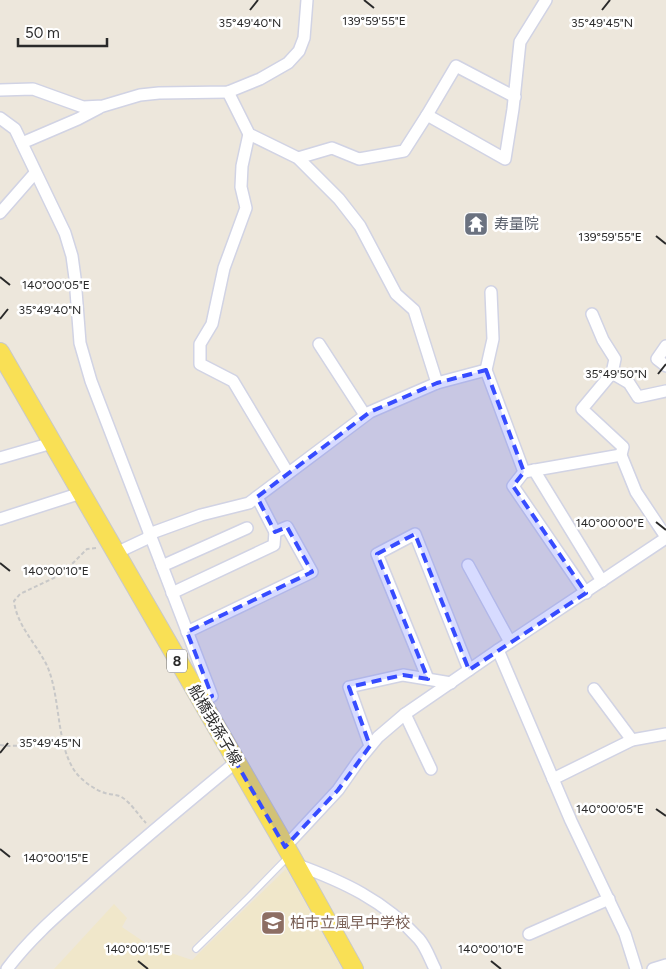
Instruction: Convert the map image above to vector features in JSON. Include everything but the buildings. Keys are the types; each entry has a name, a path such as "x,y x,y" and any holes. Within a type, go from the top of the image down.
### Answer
{"main road":[{"name":"船橋我孫子線","path":"0,352 354,969"}],"street":[{"path":"22,143 103,106 140,95 228,92 260,79 288,63 299,52 304,38 306,0"},
{"path":"427,115 505,159 515,97 520,42 546,0"},
{"path":"298,158 332,148 360,159 404,151 456,66 515,97"},
{"path":"0,90 33,89 83,107 103,106"},
{"path":"228,92 249,134 298,158 339,199 360,226 396,294 414,310 437,383"},
{"path":"0,118 15,129 65,233 72,256 80,343 91,381 212,696 201,702"},
{"path":"249,134 242,166 241,187 246,208 224,268 212,324 200,344 200,364 234,382 288,473"},
{"path":"0,213 35,173"},
{"path":"491,292 494,339 486,370 529,471 602,581"},
{"path":"435,969 420,940 379,903 290,855 370,746 406,714 666,538 636,492 621,455 623,447 582,409 612,373 615,359 603,340 592,314"},
{"path":"319,344 365,415"},
{"path":"666,346 657,359 666,366"},
{"path":"114,550 201,515 249,503 365,415 396,399 437,383 486,370"},
{"path":"612,373 629,382 638,397 666,391"},
{"path":"0,458 52,443"},
{"path":"586,593 513,486 529,471 621,455"},
{"path":"0,519 81,493"},
{"path":"172,593 274,545 275,532 256,497"},
{"path":"187,632 312,572 287,527 275,532"},
{"path":"162,566 247,528"},
{"path":"428,679 377,554 415,534 469,670"},
{"path":"468,565 510,642"},
{"path":"498,650 570,820 625,934 636,969"},
{"path":"370,746 349,687 403,675 451,683"},
{"path":"594,689 632,740"},
{"path":"406,714 431,769"},
{"path":"553,779 632,740 666,734"},
{"path":"7,969 18,954 47,924 153,831 236,762"},
{"path":"529,934 609,900"},
{"path":"653,969 666,965"}],"lane":[{"path":"196,949 290,855"}],"path":[{"path":"114,550 87,549 62,574 20,594 14,601 15,609 48,668 60,720 63,744 77,774 90,786 123,798 153,831"},
{"path":"0,745 63,744"}],"highlighted area":[{"path":"486,370 524,472 513,486 586,593 469,670 415,534 377,554 428,679 403,675 349,687 370,746 338,790 285,847 201,702 212,696 187,632 312,572 287,527 275,532 257,497 370,412 437,383"}],"shaded area":[{"name":"柏市立風早中学校","path":"286,869 342,969 54,969 114,904 127,918 122,927 150,946 192,960"}],"place":[{"name":"寿量院","path":"476,224"},
{"name":"柏市立風早中学校","path":"273,923"}]}
